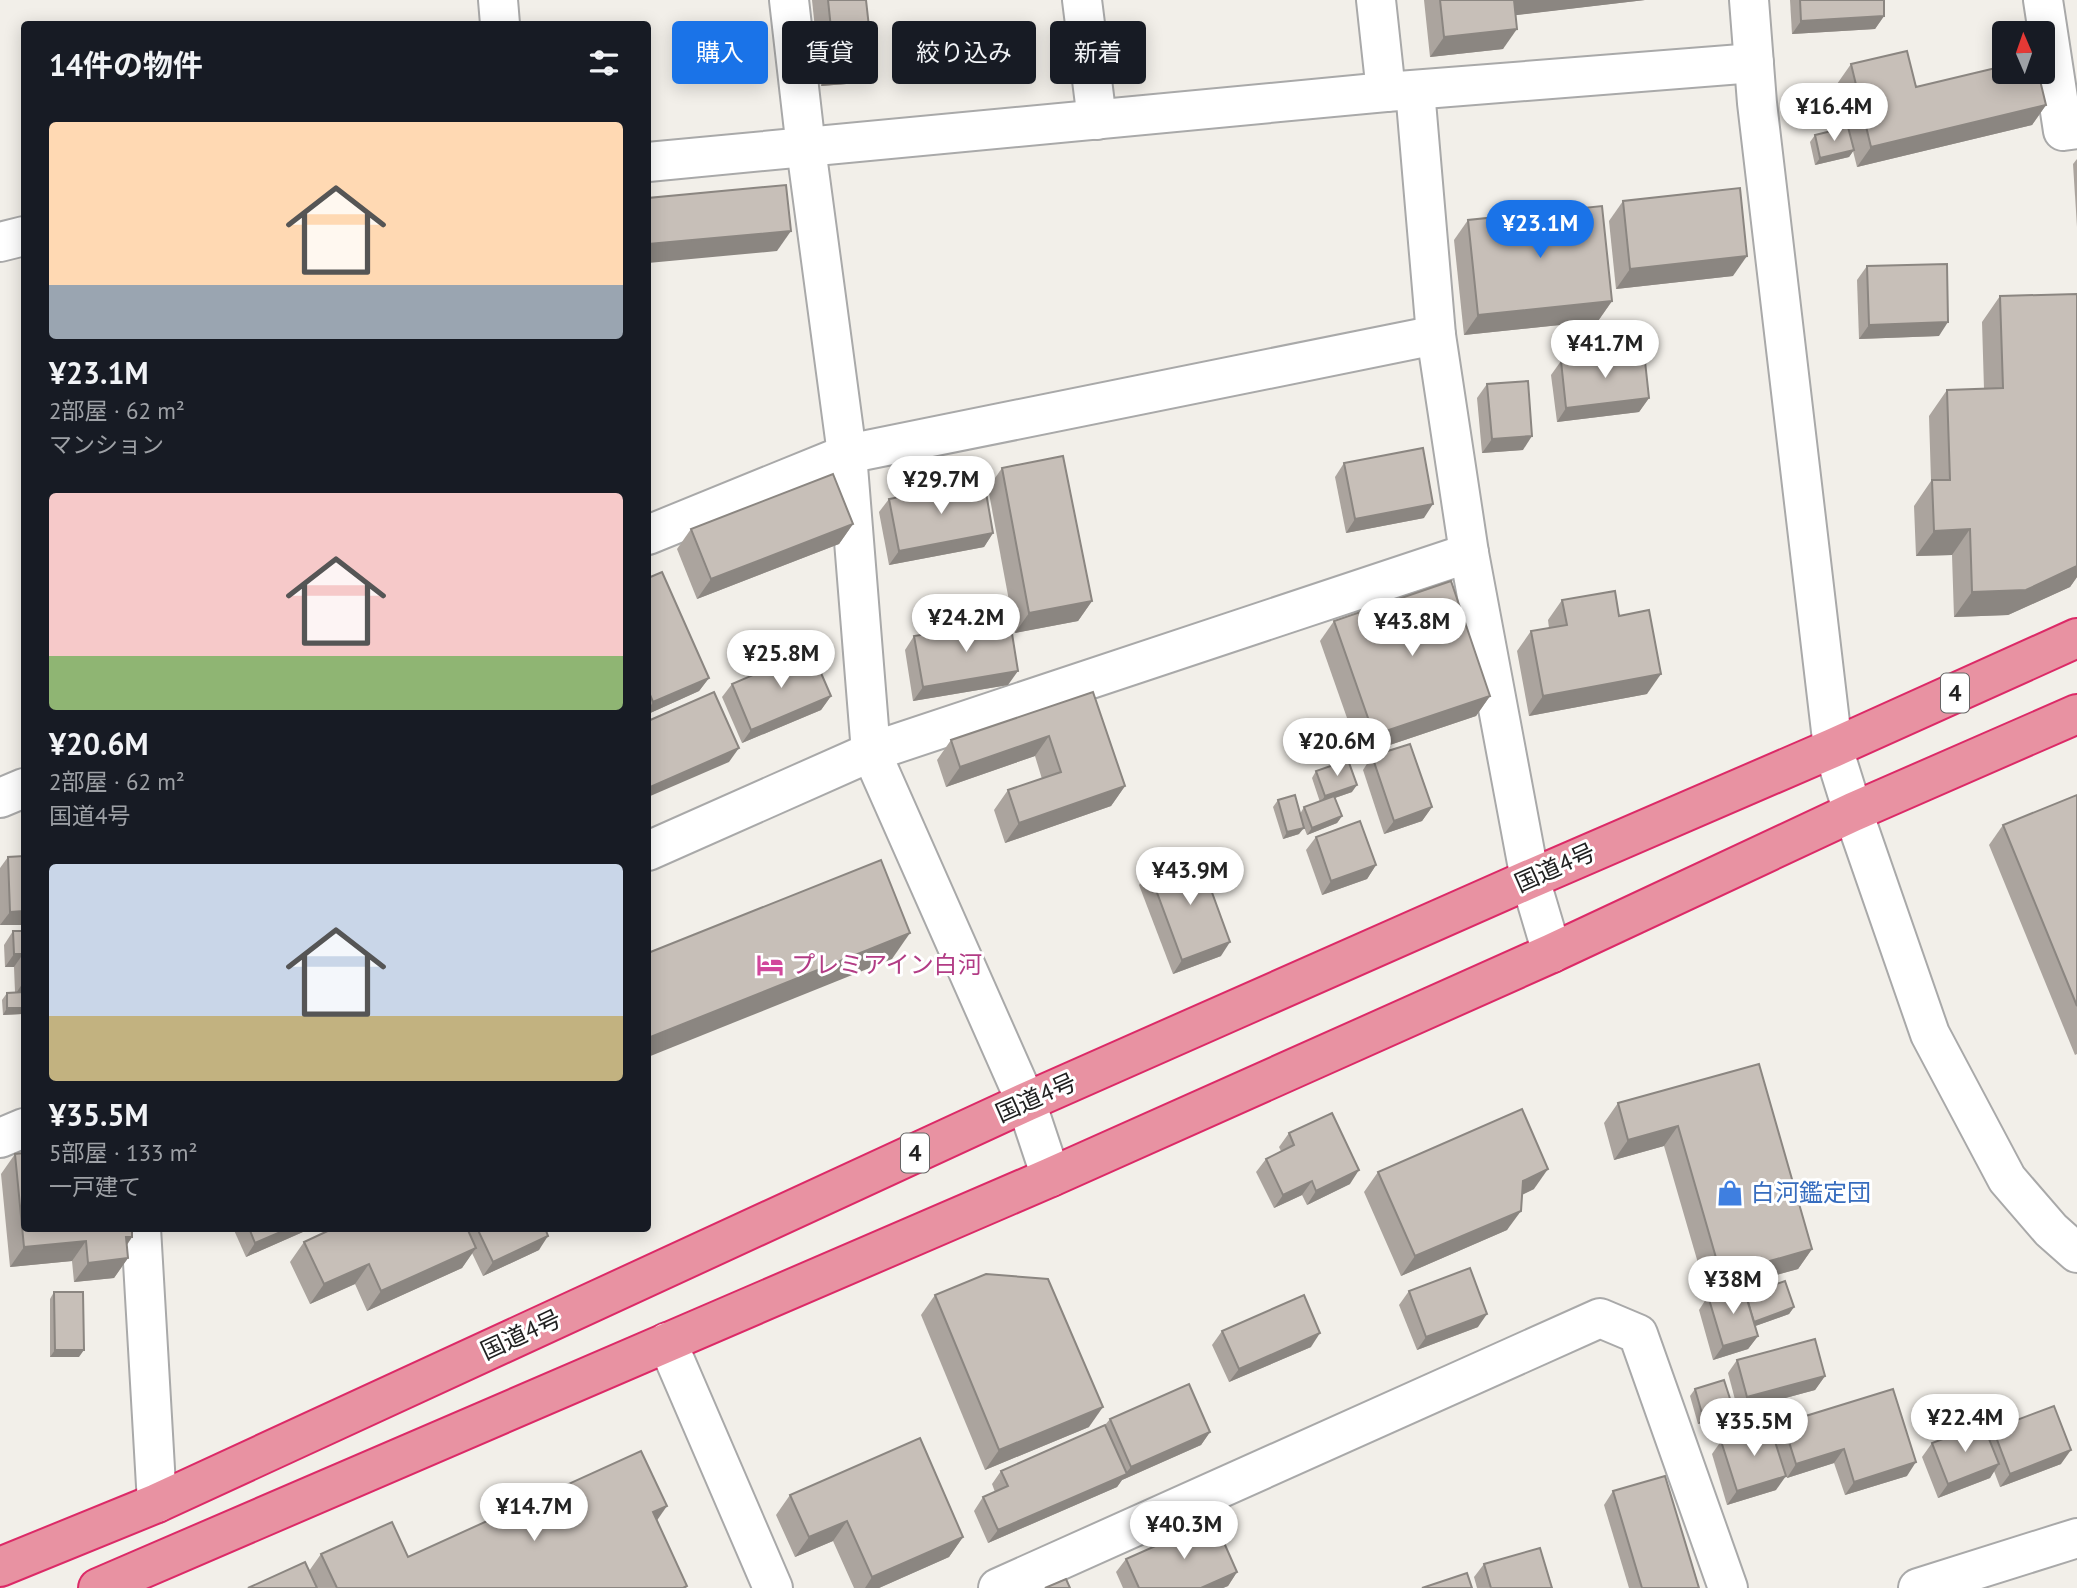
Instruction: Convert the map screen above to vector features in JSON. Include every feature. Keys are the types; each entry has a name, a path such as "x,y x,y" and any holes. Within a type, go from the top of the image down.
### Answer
{"highway":[{"name":"国道4号","path":"0,1567 158,1503 1026,1102 2077,638"},
{"path":"97,1588 1051,1177 2077,714"}],"street":[{"path":"498,0 500,21"},
{"path":"789,0 846,454 871,752 1026,1102 1051,1177"},
{"path":"1082,0 1097,120"},
{"path":"1376,0 1400,91 1469,553 1530,879 1552,953"},
{"path":"1749,0 1760,131 1833,747 1853,813 1930,1034 2007,1179 2052,1230 2077,1253"},
{"path":"2043,0 2063,131 2077,129"},
{"path":"651,162 1400,91 1754,63"},
{"path":"0,242 21,237"},
{"path":"651,534 846,454 1436,335"},
{"path":"651,850 871,752 1469,553"},
{"path":"0,798 21,789"},
{"path":"0,1138 21,1129"},
{"path":"141,1232 158,1503"},
{"path":"998,1588 1600,1318 1638,1334 1728,1588"},
{"path":"667,1342 773,1588"},
{"path":"1919,1588 2077,1538"}],"building":[{"path":"828,0 866,0 868,21 830,21"},
{"path":"1440,0 1514,0 1517,29 1444,37"},
{"path":"1800,0 1884,0 1884,16 1801,21"},
{"path":"1907,51 1916,87 1992,69 1992,84 2041,84 2046,105 1871,147 1851,64"},
{"path":"1848,127 1854,150 1820,158 1815,135"},
{"path":"786,185 791,231 651,244 651,198"},
{"path":"1740,188 1747,256 1630,269 1623,201"},
{"path":"1602,206 1612,301 1478,315 1468,220"},
{"path":"1947,264 1948,322 1869,325 1867,266"},
{"path":"2077,294 2077,566 2026,590 1972,592 1970,529 1934,531 1932,480 1950,480 1947,390 2003,388 2000,296"},
{"path":"1644,352 1649,398 1566,408 1561,361"},
{"path":"1528,381 1532,436 1492,439 1487,384"},
{"path":"1423,448 1433,504 1355,519 1344,463"},
{"path":"1063,456 1092,601 1029,613 1002,468"},
{"path":"833,474 853,524 711,579 691,529"},
{"path":"984,481 993,533 899,551 889,499"},
{"path":"662,572 709,678 653,702 651,697 651,577"},
{"path":"1451,581 1490,696 1374,735 1334,621"},
{"path":"1615,591 1619,616 1649,610 1661,674 1543,696 1531,631 1567,625 1562,600"},
{"path":"1010,621 1018,671 923,687 914,636"},
{"path":"811,650 831,696 751,730 732,684"},
{"path":"714,692 739,748 651,787 651,720"},
{"path":"1093,692 1125,786 1019,823 1008,790 1061,772 1049,736 960,767 951,740"},
{"path":"1410,744 1432,807 1394,821 1372,756"},
{"path":"1348,760 1357,785 1325,796 1316,771"},
{"path":"1295,795 1304,828 1287,832 1278,800"},
{"path":"2077,795 2077,1006 2003,825"},
{"path":"1334,796 1342,816 1312,828 1304,807"},
{"path":"1360,821 1376,865 1331,881 1316,837"},
{"path":"1198,854 1230,942 1182,960 1149,871"},
{"path":"21,856 21,911 10,912 8,857"},
{"name":"プレミアイン白河","path":"881,860 910,933 651,1037 651,952"},
{"path":"13,931 21,931 21,954 14,954"},
{"path":"21,992 21,1008 7,1008 7,993"},
{"path":"1759,1064 1812,1249 1721,1275 1678,1126 1628,1140 1618,1103"},
{"path":"1522,1109 1548,1169 1523,1181 1521,1211 1415,1256 1378,1172"},
{"path":"1332,1113 1359,1170 1316,1191 1312,1181 1283,1195 1266,1159 1294,1145 1289,1133"},
{"path":"21,1153 21,1216 15,1154"},
{"path":"23,1232 132,1232 132,1237 126,1237 128,1258 88,1263 86,1241 24,1247"},
{"path":"251,1232 281,1232 255,1243"},
{"path":"325,1232 469,1232 476,1248 381,1291 369,1264 324,1284 304,1242"},
{"path":"479,1232 546,1232 548,1236 493,1262"},
{"path":"1470,1268 1487,1314 1426,1337 1409,1291"},
{"path":"986,1274 1048,1279 1103,1407 999,1450 935,1295"},
{"path":"1785,1281 1794,1307 1754,1322 1746,1295"},
{"path":"1743,1286 1758,1336 1723,1346 1708,1296"},
{"path":"54,1292 83,1292 84,1350 55,1350"},
{"path":"1304,1295 1320,1333 1239,1369 1222,1331"},
{"path":"1815,1339 1825,1376 1747,1397 1737,1360"},
{"path":"1724,1380 1733,1408 1703,1417 1695,1389"},
{"path":"1189,1384 1210,1432 1131,1467 1110,1419"},
{"path":"1893,1389 1916,1462 1854,1482 1844,1449 1796,1464 1783,1423"},
{"path":"2054,1406 2071,1450 2010,1474 1993,1429"},
{"path":"1983,1424 1999,1464 1948,1484 1932,1443"},
{"path":"1105,1425 1127,1474 998,1530 983,1497 1008,1486 1001,1471"},
{"path":"1770,1426 1786,1476 1737,1491 1721,1441"},
{"path":"920,1438 963,1537 872,1577 847,1521 809,1537 790,1495"},
{"path":"641,1451 667,1506 653,1512 687,1586 683,1588 337,1588 321,1554 392,1522 408,1557"},
{"path":"1665,1476 1699,1588 1642,1588 1613,1491"},
{"path":"1214,1520 1237,1572 1201,1588 1139,1588 1126,1559"},
{"path":"1540,1548 1552,1588 1491,1588 1484,1564"},
{"path":"305,1562 317,1588 248,1588"},
{"path":"1467,1573 1472,1588 1422,1588"},
{"path":"1066,1579 1070,1588 1045,1588"}],"place":[{"name":"プレミアイン白河","path":"770,965"},
{"name":"白河鑑定団","path":"1730,1193"}]}
